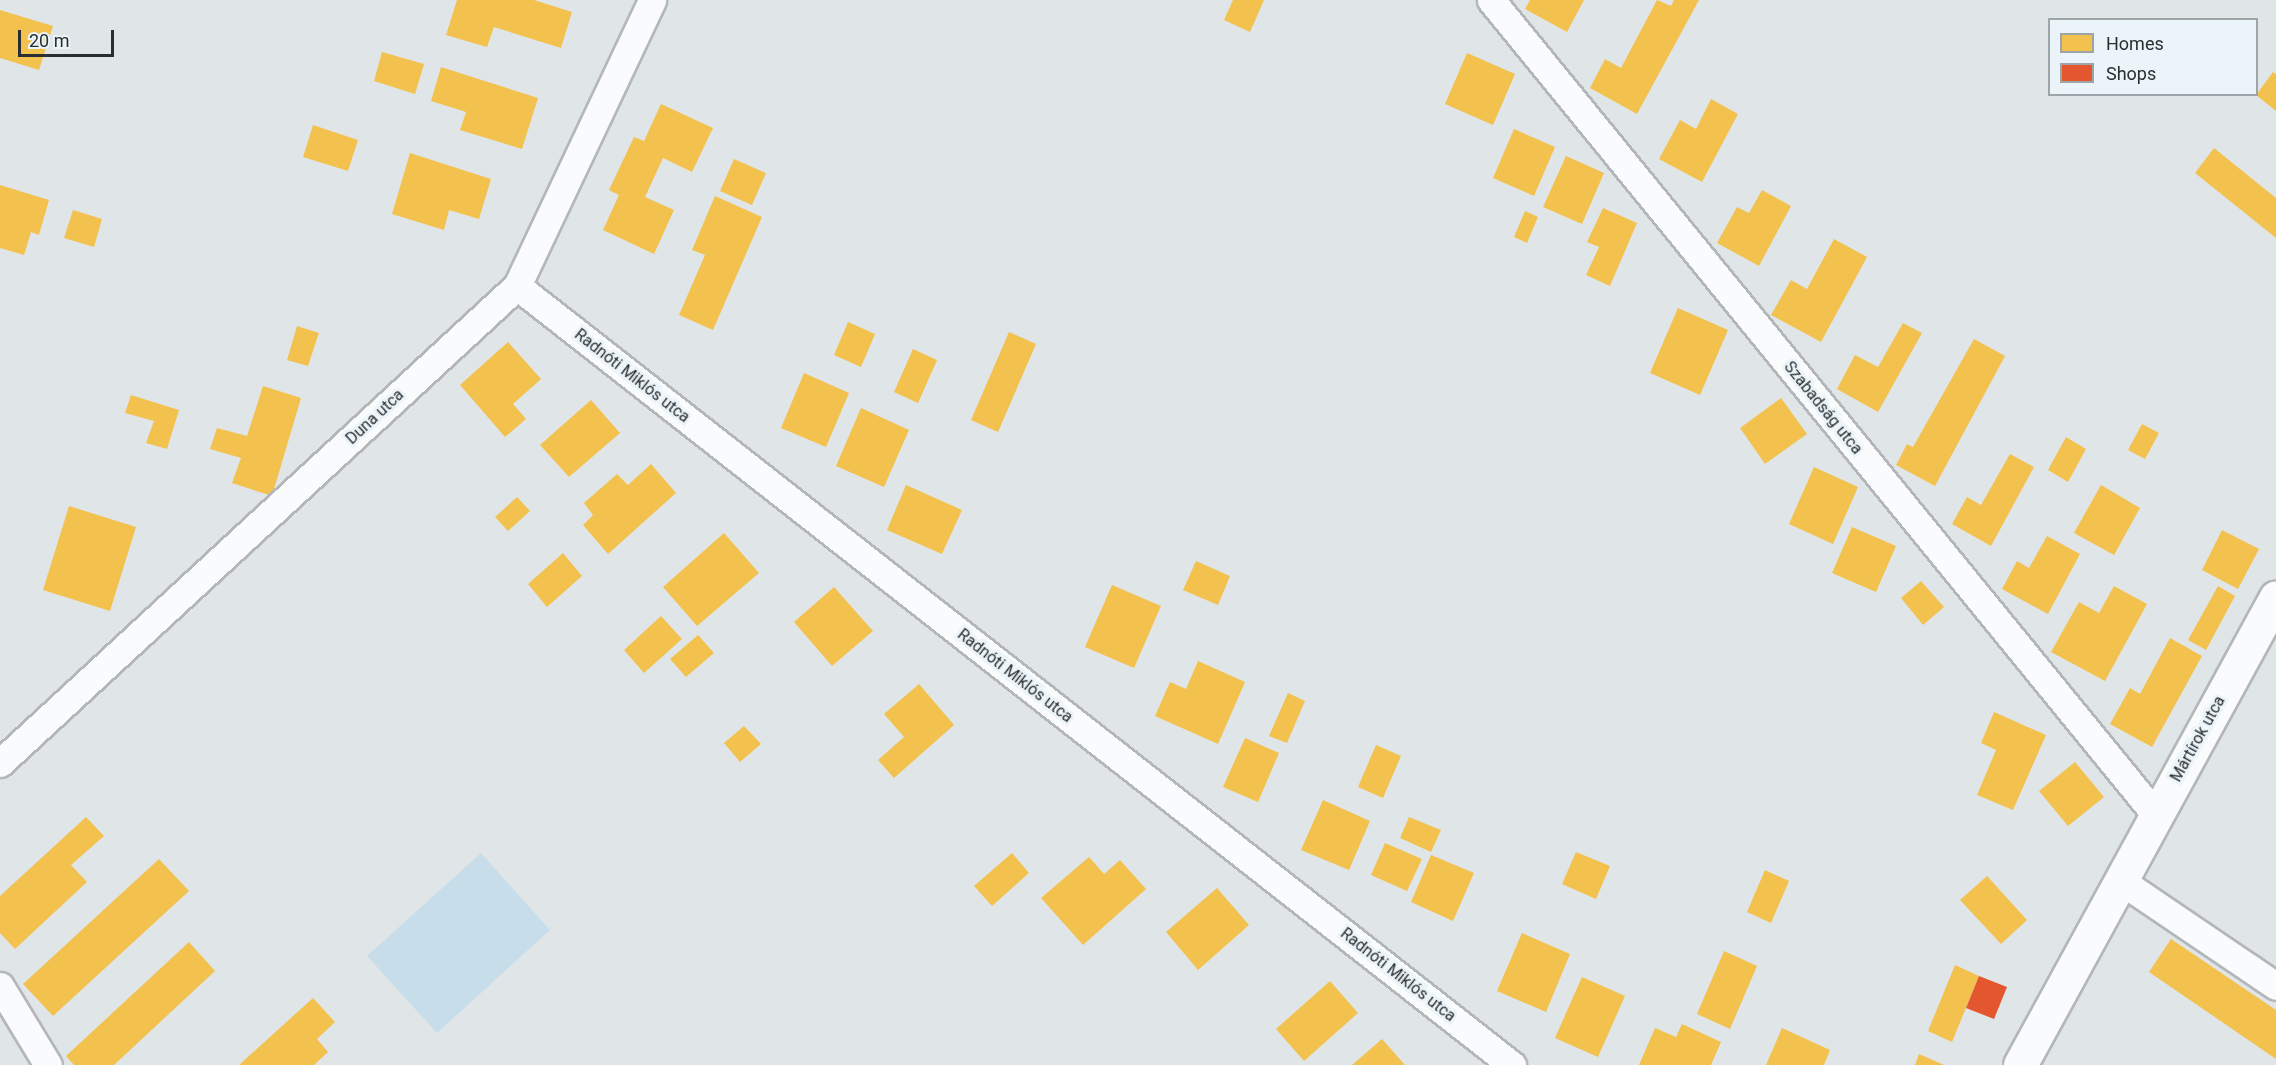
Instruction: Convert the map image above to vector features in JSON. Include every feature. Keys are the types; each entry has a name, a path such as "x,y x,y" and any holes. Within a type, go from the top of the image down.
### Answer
{"main road":[{"name":"Mártírok utca","path":"2020,1065 2276,597"}],"street":[{"name":"Duna utca","path":"1,759 517,286 652,0"},
{"name":"Szabadság utca","path":"1491,0 2156,815"},
{"name":"Radnóti Miklós utca","path":"517,286 1512,1065"},
{"path":"2121,882 2276,986"},
{"path":"0,986 48,1065"}],"shaded area":[{"path":"481,853 550,930 437,1033 367,956"}],"building: Homes":[{"path":"457,0 534,0 572,12 561,48 494,27 487,47 446,35"},
{"path":"1233,0 1264,0 1250,32 1224,20"},
{"path":"1530,0 1584,0 1567,32 1525,9"},
{"path":"1657,0 1671,6 1674,0 1699,0 1637,114 1590,88 1605,59 1621,68"},
{"path":"0,10 53,26 39,70 0,58"},
{"path":"382,52 424,64 415,94 374,81"},
{"path":"1467,53 1515,74 1493,125 1445,104"},
{"path":"441,67 538,98 522,149 460,130 466,112 431,101"},
{"path":"2273,72 2276,74 2276,111 2257,96"},
{"path":"1711,99 1738,114 1702,182 1659,159 1680,120 1696,129"},
{"path":"661,104 713,128 692,172 663,158 645,197 674,210 654,254 603,230 619,195 609,190 634,137 644,141"},
{"path":"313,125 358,140 348,171 303,157"},
{"path":"1514,129 1555,147 1534,196 1493,178"},
{"path":"2214,148 2276,198 2276,238 2195,173"},
{"path":"410,153 491,179 479,219 449,210 444,230 392,214"},
{"path":"1566,156 1604,173 1582,224 1543,207"},
{"path":"734,159 766,173 752,205 720,191"},
{"path":"0,185 49,200 39,235 31,232 24,255 0,248"},
{"path":"1762,190 1791,206 1759,266 1717,243 1737,207 1749,213"},
{"path":"715,196 762,217 713,330 679,315 705,255 692,250"},
{"path":"1603,208 1637,223 1610,286 1586,275 1599,247 1587,242"},
{"path":"73,210 102,219 94,247 64,238"},
{"path":"1525,211 1538,217 1527,243 1514,237"},
{"path":"1834,239 1867,257 1821,342 1771,315 1791,280 1807,289"},
{"path":"1678,308 1728,330 1700,395 1650,373"},
{"path":"848,322 875,334 861,367 834,355"},
{"path":"1903,323 1922,333 1878,412 1837,389 1855,355 1878,367"},
{"path":"297,326 319,333 308,366 287,360"},
{"path":"1009,332 1036,344 998,432 971,420"},
{"path":"1974,339 2005,356 1935,486 1896,465 1907,444 1913,447"},
{"path":"508,342 541,379 513,404 526,419 505,437 460,385"},
{"path":"913,349 937,360 918,403 894,392"},
{"path":"804,373 849,393 826,447 781,428"},
{"path":"263,386 301,398 272,496 232,483 241,458 210,449 217,428 247,436"},
{"path":"131,395 179,410 167,449 146,443 154,421 125,413"},
{"path":"1781,398 1807,434 1765,464 1740,428"},
{"path":"591,400 620,433 569,477 540,445"},
{"path":"861,408 909,430 884,487 836,466"},
{"path":"2142,424 2159,433 2145,459 2128,450"},
{"path":"2066,437 2086,449 2068,482 2048,470"},
{"path":"2010,454 2034,467 1991,546 1952,524 1967,497 1981,505"},
{"path":"651,464 676,493 608,554 583,525 593,515 584,503 617,474 628,485"},
{"path":"1814,467 1858,487 1833,544 1789,524"},
{"path":"906,485 962,510 942,554 887,530"},
{"path":"2101,485 2140,508 2114,555 2074,533"},
{"path":"517,497 530,511 508,531 495,517"},
{"path":"69,506 136,527 110,611 43,590"},
{"path":"1852,527 1896,546 1876,592 1832,573"},
{"path":"2222,530 2259,549 2238,589 2202,570"},
{"path":"724,533 759,573 697,626 663,587"},
{"path":"2047,536 2080,554 2048,614 2002,589 2017,561 2029,568"},
{"path":"563,553 582,576 547,607 528,584"},
{"path":"1196,561 1230,576 1218,605 1183,590"},
{"path":"1921,581 1944,607 1923,625 1901,598"},
{"path":"1112,585 1161,606 1134,668 1085,647"},
{"path":"2114,586 2147,604 2105,681 2051,652 2079,602 2099,613"},
{"path":"2218,586 2235,596 2206,650 2188,640"},
{"path":"834,587 873,631 832,666 794,622"},
{"path":"661,616 682,639 644,673 624,650"},
{"path":"698,635 714,653 686,677 670,659"},
{"path":"2170,638 2202,656 2152,747 2110,724 2130,688 2140,694"},
{"path":"1198,661 1245,682 1218,744 1155,716 1170,682 1186,689"},
{"path":"919,684 954,725 894,778 878,760 904,737 884,714"},
{"path":"1288,693 1305,701 1287,743 1269,736"},
{"path":"1994,712 2046,735 2013,810 1977,795 1996,750 1981,743"},
{"path":"744,726 761,744 740,762 724,743"},
{"path":"1245,738 1279,753 1258,802 1223,787"},
{"path":"1376,745 1401,756 1383,798 1358,787"},
{"path":"2075,762 2104,797 2068,826 2039,791"},
{"path":"1323,800 1370,821 1349,870 1301,850"},
{"path":"86,817 104,836 71,865 87,882 15,949 0,933 0,896"},
{"path":"1409,817 1441,830 1431,852 1400,838"},
{"path":"1385,843 1422,859 1407,891 1371,875"},
{"path":"1576,852 1610,866 1596,899 1562,884"},
{"path":"1012,853 1029,873 992,906 974,886"},
{"path":"1431,855 1474,873 1453,921 1411,902"},
{"path":"1089,857 1104,874 1120,860 1146,889 1083,945 1041,898"},
{"path":"159,859 189,891 53,1016 23,984"},
{"path":"1765,870 1789,881 1771,923 1747,912"},
{"path":"1987,876 2027,920 2001,944 1960,900"},
{"path":"1217,888 1249,925 1198,970 1166,932"},
{"path":"1522,933 1570,954 1546,1012 1497,991"},
{"path":"2171,939 2276,1010 2276,1059 2149,972"},
{"path":"189,942 215,971 114,1065 74,1065 66,1056"},
{"path":"1724,951 1757,966 1730,1029 1697,1014"},
{"path":"1955,965 1979,976 1952,1042 1928,1031"},
{"path":"1582,977 1625,996 1598,1057 1555,1038"},
{"path":"1330,981 1358,1013 1304,1061 1276,1029"},
{"path":"313,998 335,1022 317,1039 328,1052 314,1065 239,1065"},
{"path":"1682,1024 1721,1042 1711,1065 1639,1065 1655,1028 1676,1037"},
{"path":"1782,1028 1830,1050 1824,1065 1766,1065"},
{"path":"1382,1039 1405,1065 1352,1065"},
{"path":"1919,1054 1944,1065 1915,1065"}],"building: Shops":[{"path":"1979,976 2007,987 1994,1019 1966,1008"}]}
